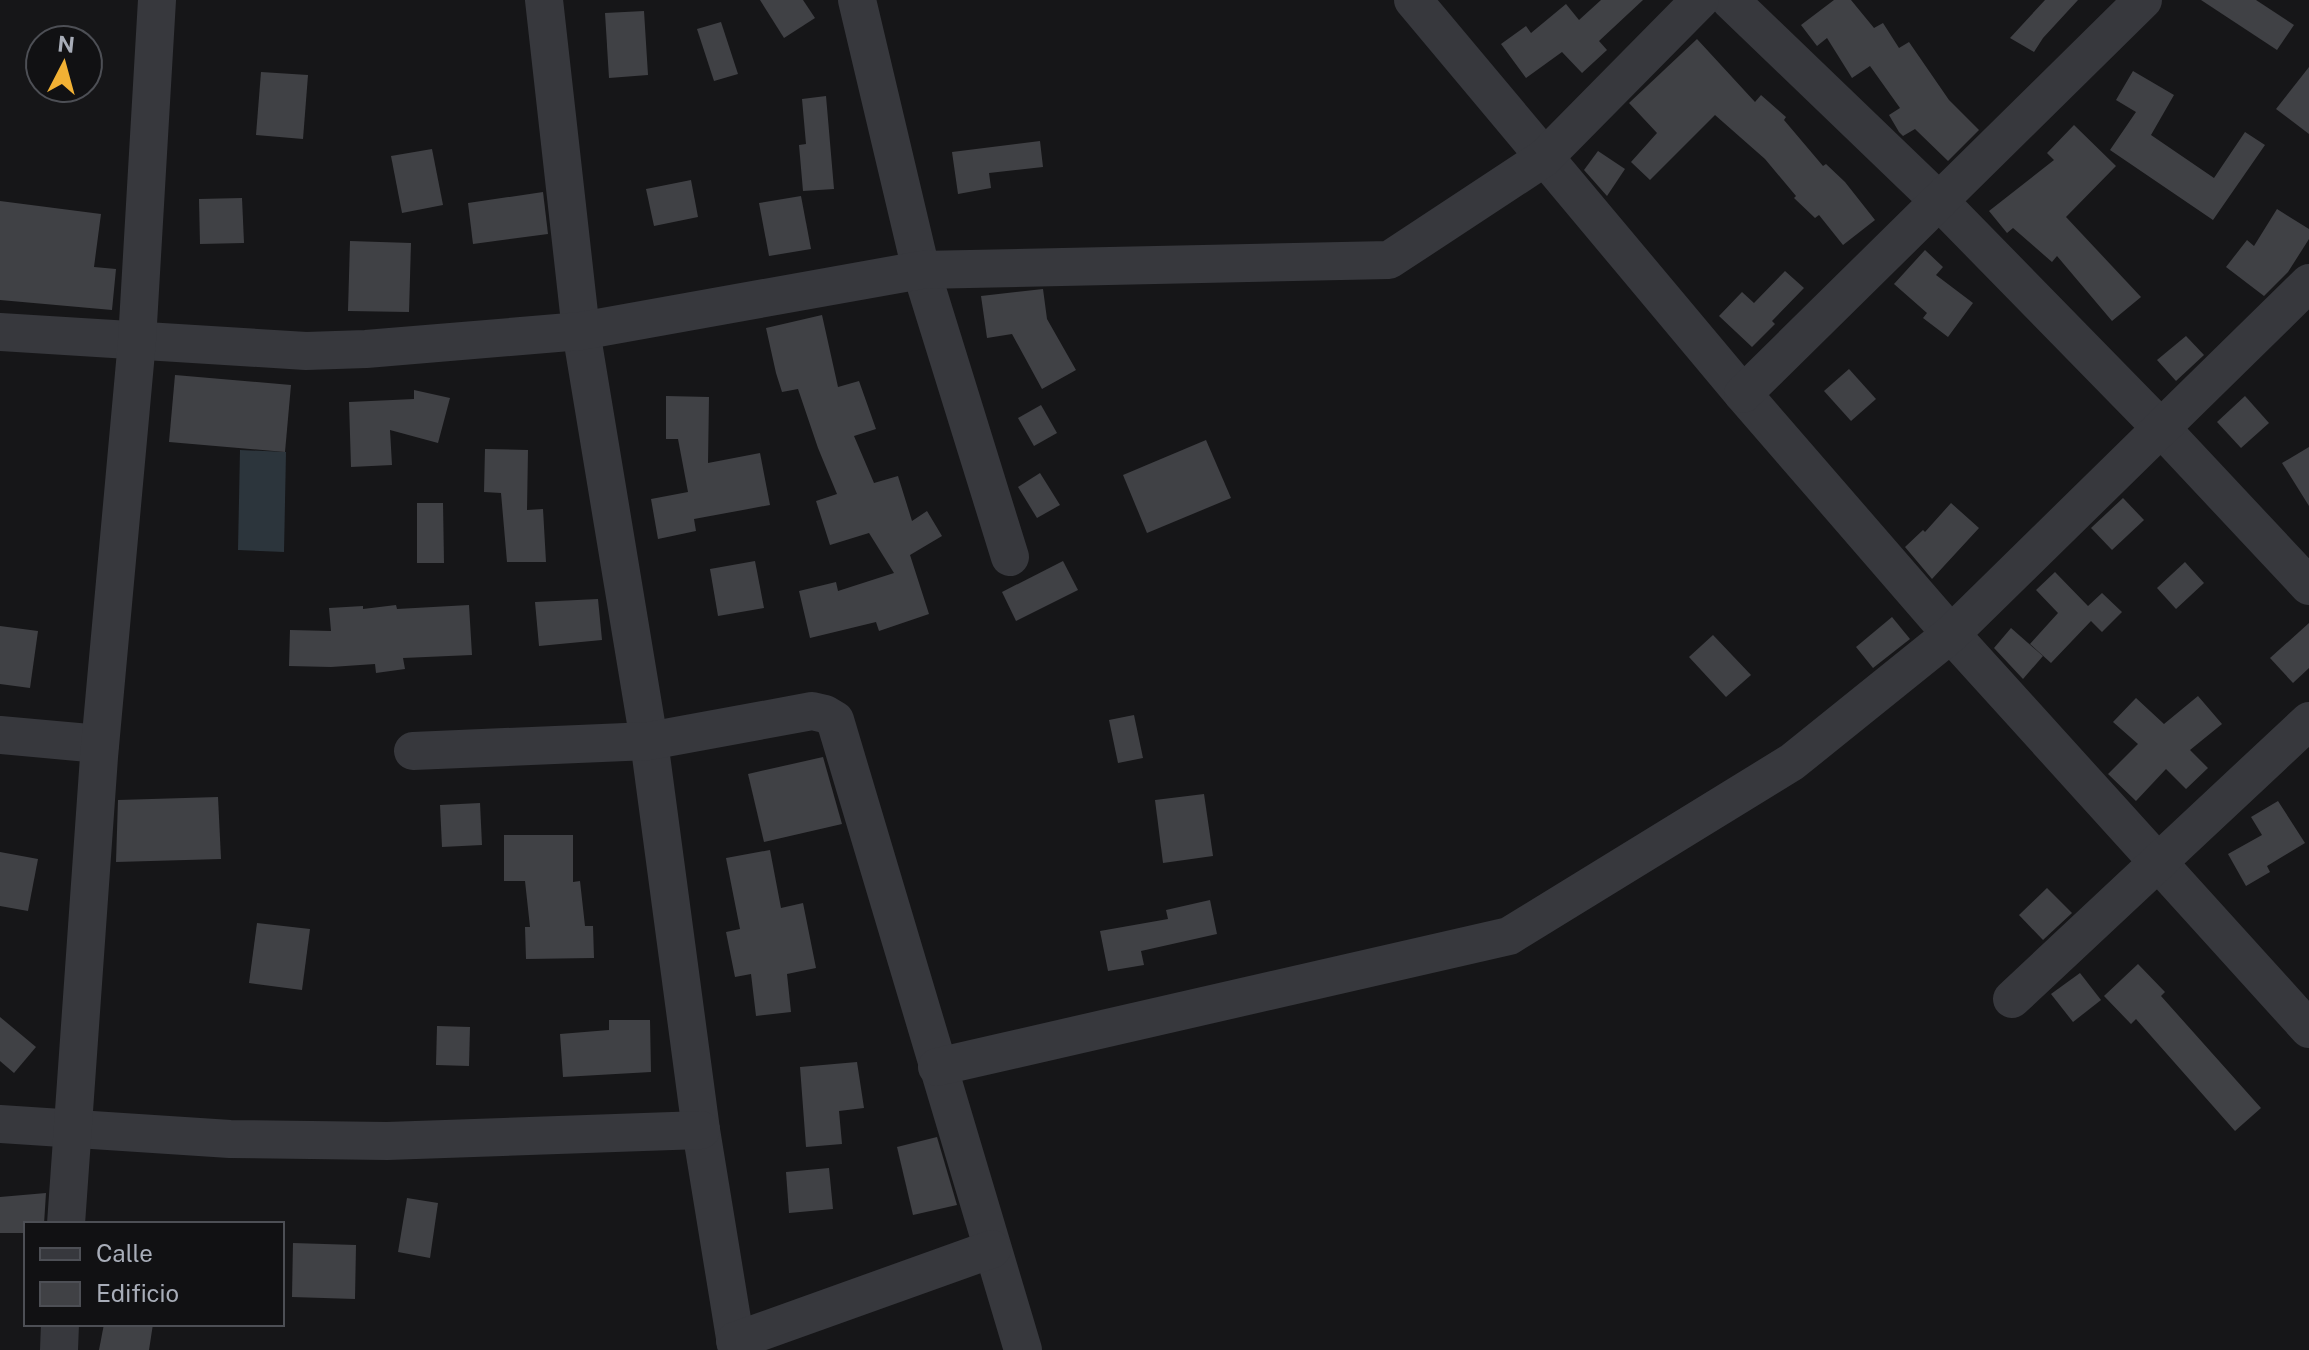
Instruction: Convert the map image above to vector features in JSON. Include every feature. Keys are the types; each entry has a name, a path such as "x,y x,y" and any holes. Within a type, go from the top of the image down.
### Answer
{"street":[{"path":"66,1222 100,744 137,341 157,0"},
{"path":"544,0 581,331 649,741 701,1130 736,1346 992,1249"},
{"path":"857,0 921,270 1010,557"},
{"path":"1413,0 1743,394 1951,634 2309,1029"},
{"path":"0,332 306,351 366,349 581,331 921,270 1389,260 1544,158 1700,0"},
{"path":"1730,0 1939,201 2161,428 2309,586"},
{"path":"1743,394 2143,0"},
{"path":"937,1067 1509,936 1792,762 1951,634 2309,283"},
{"path":"413,751 649,741 812,711 835,720 1023,1350"},
{"path":"2012,999 2309,721"},
{"path":"0,735 100,744"},
{"path":"0,1124 230,1139 387,1141 701,1130"},
{"path":"59,1350 60,1326"}],"shaded area":[{"path":"240,450 286,452 284,552 238,550"}],"building":[{"path":"760,0 803,0 815,18 784,38"},
{"path":"1601,0 1643,0 1599,41 1607,50 1582,73 1562,52 1526,78 1501,44 1526,26 1531,33 1566,4 1579,20"},
{"path":"1834,0 1851,0 1874,28 1883,23 1899,48 1909,42 1949,100 1979,130 1948,161 1915,129 1903,136 1899,132 1889,115 1900,108 1870,66 1852,78 1827,38 1817,46 1801,25"},
{"path":"2045,0 2078,0 2034,52 2010,38"},
{"path":"2201,0 2256,0 2294,25 2277,50"},
{"path":"644,11 648,75 609,78 605,13"},
{"path":"721,22 738,74 714,81 697,29"},
{"path":"1697,39 1755,102 1761,95 1786,117 1784,120 1823,166 1826,164 1845,182 1875,220 1843,245 1819,215 1815,218 1794,198 1796,196 1765,159 1715,115 1650,180 1631,162 1657,133 1629,103"},
{"path":"2309,67 2309,134 2276,109"},
{"path":"2133,71 2174,95 2151,135 2214,178 2245,132 2265,145 2213,220 2110,150 2136,112 2116,100"},
{"path":"261,72 308,75 303,139 256,135"},
{"path":"826,96 834,189 803,191 799,145 806,144 802,99"},
{"path":"2074,125 2116,166 2066,217 2141,297 2112,321 2057,256 2052,262 2013,228 2007,233 1989,211 2054,160 2047,153"},
{"path":"1040,141 1043,167 989,173 991,188 958,194 952,152"},
{"path":"432,149 443,205 402,213 391,156"},
{"path":"1598,151 1625,169 1607,196 1584,170"},
{"path":"691,180 698,217 654,226 646,189"},
{"path":"543,192 548,234 473,244 468,203"},
{"path":"801,196 811,249 769,256 759,203"},
{"path":"242,198 244,243 200,244 199,199"},
{"path":"0,201 101,214 94,267 116,269 112,310 0,300"},
{"path":"2277,209 2309,229 2309,239 2288,272 2264,296 2226,267 2247,240 2254,246"},
{"path":"350,241 411,243 409,312 348,311"},
{"path":"1925,250 1943,267 1936,275 1973,303 1948,337 1923,318 1927,313 1894,284"},
{"path":"1785,271 1804,288 1752,347 1719,316 1742,292 1754,303"},
{"path":"1043,289 1047,319 1076,370 1042,389 1012,334 987,338 981,296"},
{"path":"822,315 838,387 859,381 876,429 854,436 874,483 898,476 912,521 927,511 942,536 910,555 929,614 879,631 876,622 810,638 799,591 836,582 838,591 894,573 869,533 830,545 816,501 837,494 798,389 782,392 776,373 766,328"},
{"path":"2186,336 2204,355 2176,381 2157,360"},
{"path":"1849,369 1876,399 1851,421 1824,391"},
{"path":"175,375 291,385 285,452 169,442"},
{"path":"414,390 450,398 438,443 390,430 392,465 351,467 349,402 414,399"},
{"path":"666,396 709,397 708,463 760,453 770,505 694,519 696,531 658,539 651,499 688,492 678,439 666,439"},
{"path":"2245,396 2269,423 2241,448 2217,422"},
{"path":"1041,405 1057,433 1034,446 1018,418"},
{"path":"1206,440 1231,498 1147,533 1123,475"},
{"path":"2309,447 2309,506 2282,463"},
{"path":"485,449 528,450 527,510 543,509 546,562 507,562 501,493 484,492"},
{"path":"1040,473 1060,505 1037,518 1018,487"},
{"path":"2123,498 2144,520 2112,550 2091,528"},
{"path":"417,503 443,503 444,563 417,563"},
{"path":"1951,503 1979,528 1932,579 1905,547 1923,530 1925,532"},
{"path":"755,561 764,608 718,616 710,569"},
{"path":"1063,561 1078,590 1016,621 1002,592"},
{"path":"2185,562 2204,583 2176,609 2157,588"},
{"path":"2055,572 2088,606 2102,593 2122,612 2102,632 2091,621 2051,663 2030,644 2058,613 2036,590"},
{"path":"598,599 602,640 539,646 535,602"},
{"path":"396,605 397,609 469,605 472,655 403,658 405,669 376,673 375,664 289,666 290,630 331,631 329,608 363,606 363,609"},
{"path":"1892,617 1910,639 1873,668 1856,647"},
{"path":"2309,623 2309,668 2293,683 2270,658"},
{"path":"0,626 38,631 30,688 0,684"},
{"path":"2011,628 2043,656 2023,679 1994,648"},
{"path":"1713,635 1751,675 1726,697 1689,657"},
{"path":"2198,696 2222,724 2190,750 2208,768 2186,789 2166,769 2136,801 2108,774 2138,744 2113,722 2136,698 2164,724"},
{"path":"1134,715 1143,758 1118,763 1109,720"},
{"path":"823,757 842,824 764,842 748,774"},
{"path":"1204,794 1213,856 1163,863 1155,800"},
{"path":"218,797 221,859 116,862 118,800"},
{"path":"2278,801 2305,843 2267,866 2270,872 2246,886 2228,854 2262,835 2251,817"},
{"path":"480,803 482,845 442,847 440,805"},
{"path":"504,835 573,835 573,882 580,881 585,926 593,926 594,958 526,959 525,927 530,927 525,881 504,881"},
{"path":"770,850 781,908 803,903 816,968 787,974 791,1012 756,1016 751,974 735,977 726,932 740,929 726,858"},
{"path":"0,852 38,859 28,911 0,906"},
{"path":"2047,888 2072,913 2043,940 2019,915"},
{"path":"1210,900 1217,934 1141,951 1144,965 1108,971 1100,931 1168,919 1166,910"},
{"path":"257,923 310,929 302,990 249,983"},
{"path":"2138,964 2165,992 2161,996 2261,1108 2235,1131 2136,1019 2131,1024 2104,996"},
{"path":"2080,973 2101,1000 2073,1022 2051,994"},
{"path":"0,1017 36,1047 14,1073 0,1061"},
{"path":"609,1020 650,1020 651,1072 563,1077 560,1034 609,1030"},
{"path":"437,1026 470,1027 469,1066 436,1065"},
{"path":"857,1062 864,1108 839,1111 842,1144 806,1147 800,1067"},
{"path":"937,1137 957,1205 913,1215 897,1147"},
{"path":"829,1168 833,1209 789,1213 786,1172"},
{"path":"46,1193 44,1222 24,1222 24,1233 0,1233 0,1197"},
{"path":"407,1198 438,1203 430,1258 398,1252"},
{"path":"293,1243 356,1245 355,1299 292,1297"},
{"path":"104,1326 153,1326 149,1350 99,1350"}]}
